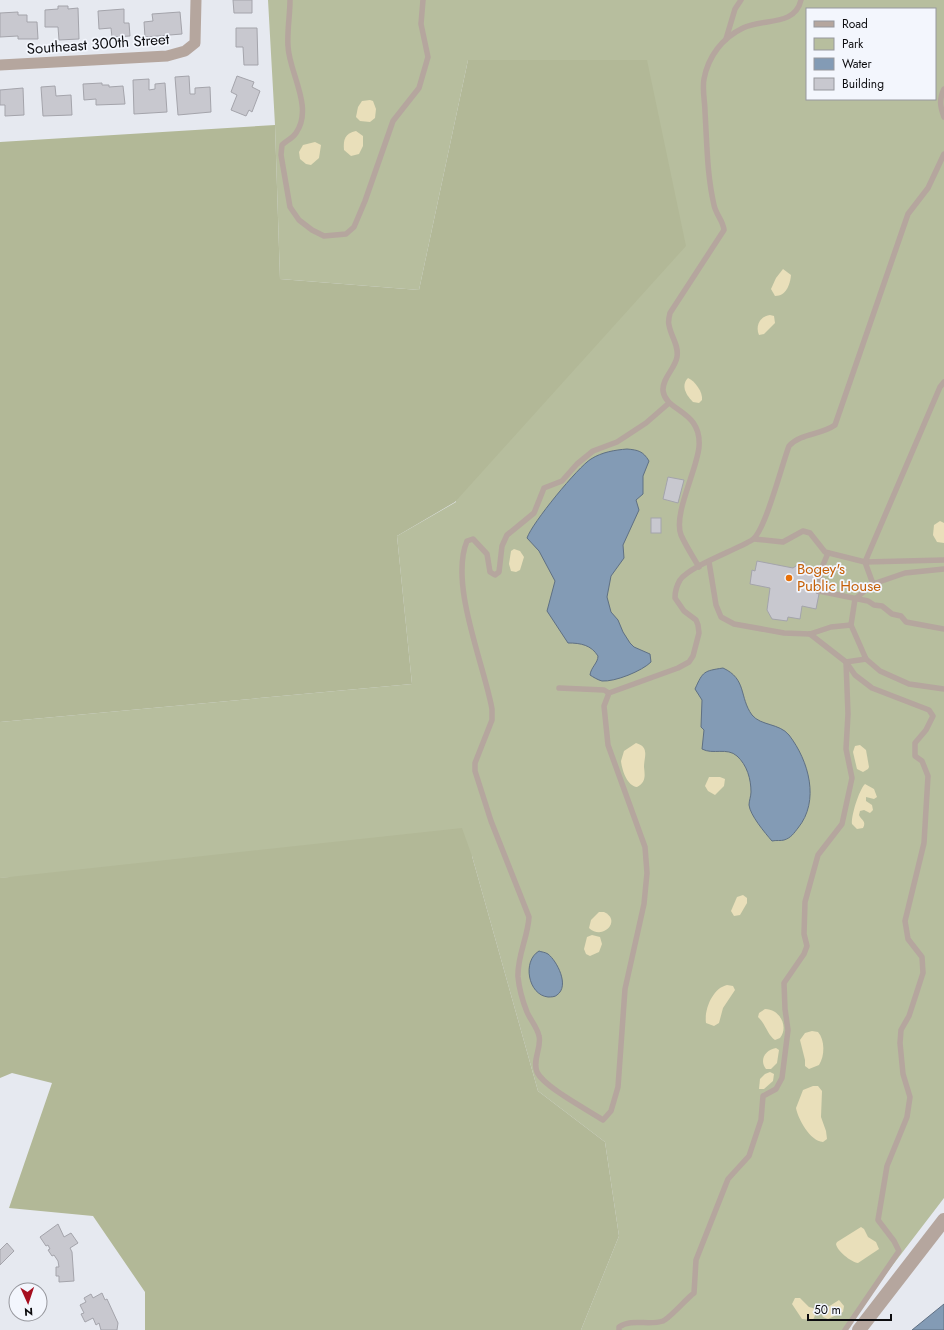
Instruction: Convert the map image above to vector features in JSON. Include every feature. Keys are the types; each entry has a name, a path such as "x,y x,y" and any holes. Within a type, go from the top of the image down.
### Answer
{"street":[{"name":"Southeast 300th Street","path":"0,64 167,56 185,51 195,43 196,0"},
{"path":"859,1330 944,1220"}],"lane":[{"path":"290,0 288,46 298,86 302,112 296,133 282,145 281,155 290,207 299,220 312,230 324,236 346,234 354,227 365,201 393,121 419,88 428,57 421,24 423,0"},
{"path":"726,39 741,0"},
{"path":"699,567 680,534 681,513 699,446 697,428 689,417 669,403 663,391 666,380 677,358 677,344 669,325 670,313 724,230 724,222 714,208 708,178 704,80 710,59 726,39 743,27 770,22 792,15 800,6 801,0"},
{"path":"944,89 940,97 940,105 944,117"},
{"path":"754,539 765,519 789,446 795,440 821,432 835,424 908,214 928,188 944,154"},
{"path":"873,584 865,562 940,387 944,382"},
{"path":"608,693 604,706 608,745 645,847 647,873 644,904 625,989 618,1087 611,1111 603,1120 545,1083 537,1072 537,1051 540,1039 536,1026 528,1013 518,977 520,959 528,931 529,917 491,821 475,772 475,763 492,720 492,709 466,604 462,560 467,541 472,539 487,554 490,572 495,575 499,572 502,546 507,535 534,513 544,488 562,481 577,464 593,451 617,442 646,423 669,403"},
{"path":"608,693 689,662 693,656 699,633 696,620 681,608 675,598 675,592 681,579 699,567 754,539 783,542 803,531 810,533 819,545 828,552 865,562 944,560"},
{"path":"828,552 821,570 819,591 854,600 868,601 874,605 882,606 892,614 901,616 906,622 944,629"},
{"path":"710,562 716,605 722,617 734,624 784,633 810,634 831,627 851,625"},
{"path":"944,569 905,573 873,584 854,600 851,625 866,658 880,671 909,684 944,689"},
{"path":"810,634 846,662 855,675 872,688 930,710 933,716 926,730 915,743 915,756 922,761 928,776 924,843 905,921 908,939 922,957 923,973 909,1016 901,1030 900,1043 903,1074 910,1097 907,1117 886,1166 880,1198 878,1220 894,1241 899,1251 845,1330"},
{"path":"846,662 866,658"},
{"path":"619,1330 620,1327 626,1322 646,1323 664,1320 694,1293 696,1260 728,1179 749,1156 761,1120 763,1096 776,1089 782,1078 788,1030 785,1009 784,983 804,954 807,946 804,934 804,902 818,855 842,824 852,778 846,749 848,714 846,662"},
{"path":"559,688 604,690 608,693"}],"green space":[{"path":"268,0 944,0 944,1198 843,1330 581,1330 619,1236 605,1142 538,1091 472,856 0,878 0,722 412,684 397,536 456,502 468,60 419,290 280,279 275,125"},
{"path":"468,60 647,60 686,246 455,502 397,536 412,684 0,722 0,142 275,125 280,279 419,290"},
{"path":"462,828 472,856 538,1091 605,1142 619,1236 581,1330 145,1330 145,1292 93,1216 9,1208 52,1083 12,1073 0,1078 0,878"}],"sand":[{"path":"362,101 373,101 376,109 375,118 370,122 360,121 356,117 358,107"},
{"path":"356,131 363,136 363,146 359,154 351,156 344,150 344,140 349,133"},
{"path":"315,142 321,145 319,158 311,165 306,164 300,159 299,152 303,145"},
{"path":"783,269 791,275 790,282 785,292 779,296 775,296 771,289 776,278"},
{"path":"770,315 774,316 775,323 764,334 759,335 759,322 764,317"},
{"path":"688,378 700,390 702,400 699,403 693,402 685,391 684,388"},
{"path":"940,521 944,523 944,543 937,542 933,535 934,525"},
{"path":"514,549 520,551 524,557 520,570 516,572 511,571 509,564 511,551"},
{"path":"636,743 645,750 644,778 642,783 637,787 630,784 628,781 621,761 624,751"},
{"path":"860,745 866,750 869,767 863,772 857,769 853,752 855,746"},
{"path":"709,777 720,777 725,779 724,786 715,795 708,791 705,786"},
{"path":"865,784 874,789 877,797 874,799 866,797 866,801 872,805 873,810 870,813 864,810 860,811 859,815 864,822 864,826 863,828 857,829 852,824 852,820 858,797"},
{"path":"743,895 747,898 747,903 740,915 734,916 731,911 737,897"},
{"path":"599,912 604,912 611,920 611,924 608,928 605,931 600,932 589,928 591,920"},
{"path":"592,935 600,937 602,944 599,952 590,956 586,954 584,949 587,937"},
{"path":"727,985 733,986 735,990 723,1008 719,1023 714,1026 706,1023 706,1012 710,1000 718,990"},
{"path":"765,1009 775,1012 782,1019 784,1029 780,1038 775,1040 768,1033 758,1017 759,1013"},
{"path":"812,1031 818,1032 822,1039 823,1053 819,1065 809,1069 805,1066 800,1040 805,1033"},
{"path":"776,1048 779,1050 777,1063 771,1069 766,1069 763,1062 764,1056 772,1049"},
{"path":"770,1072 774,1074 773,1081 764,1089 759,1089 760,1079 765,1074"},
{"path":"813,1086 818,1086 822,1091 821,1117 827,1139 823,1142 818,1141 805,1129 796,1108 803,1090"},
{"path":"861,1227 864,1229 868,1237 876,1242 879,1249 858,1263 845,1256 836,1244"},
{"path":"795,1298 800,1298 809,1307 816,1309 813,1320 802,1319 792,1304"},
{"path":"839,1300 844,1306 843,1312 828,1319 823,1317 822,1315 825,1309"}],"water":[{"path":"627,449 640,452 645,455 649,461 643,476 643,494 636,500 639,510 623,545 624,558 611,576 607,597 611,612 618,620 630,643 634,647 650,654 651,662 628,675 614,680 602,681 590,675 598,658 595,652 585,645 568,643 547,611 555,581 539,551 527,538 537,520 566,484 585,464 591,459 604,453"},
{"path":"723,668 731,672 736,677 742,689 745,702 752,715 760,721 785,731 796,745 802,757 809,781 809,806 805,817 789,838 772,841 755,819 749,805 751,792 749,777 746,768 737,756 733,753 724,751 706,751 702,749 704,730 701,727 702,700 695,689 702,675 708,671"},
{"path":"539,951 547,953 552,957 561,974 561,991 553,997 541,995 532,984 529,969 530,962"},
{"path":"944,1304 944,1330 912,1330"}],"building":[{"path":"233,0 252,0 252,13 234,13"},
{"path":"58,6 68,6 68,9 78,8 79,39 59,40 58,27 45,27 45,10 58,9"},
{"path":"124,9 124,23 129,23 130,36 112,37 111,28 99,29 98,11"},
{"path":"18,12 18,15 27,15 27,22 37,22 38,39 18,39 18,36 0,37 0,13"},
{"path":"180,12 182,34 145,37 144,22 153,21 152,14"},
{"path":"236,28 257,28 258,65 244,65 243,47 236,47"},
{"path":"189,76 190,94 195,94 195,88 210,87 211,112 178,115 175,77"},
{"path":"237,76 254,82 252,87 260,91 252,112 249,110 246,116 231,110 237,95 231,92"},
{"path":"149,79 149,90 155,89 155,84 165,83 167,112 134,114 133,80"},
{"path":"102,83 102,85 109,85 109,87 123,86 125,104 96,105 96,99 84,100 83,84"},
{"path":"55,86 56,96 71,95 72,115 43,116 41,87"},
{"path":"23,88 24,115 5,116 5,105 0,105 0,90"},
{"path":"668,477 684,480 678,503 663,499"},
{"path":"651,518 661,518 661,533 651,533"},
{"path":"757,561 793,568 803,561 809,572 818,573 815,587 818,588 816,593 819,594 816,609 802,606 800,619 788,617 787,621 772,619 767,610 770,588 750,584 752,570 755,571"},
{"path":"58,1224 64,1237 71,1233 78,1243 70,1248 72,1252 74,1281 59,1282 59,1276 56,1276 56,1267 59,1267 58,1261 54,1255 52,1256 48,1250 50,1249 48,1245 46,1246 40,1237"},
{"path":"7,1243 14,1251 0,1265 0,1250"},
{"path":"102,1293 105,1300 107,1299 118,1323 117,1330 101,1330 99,1323 96,1325 93,1318 85,1322 81,1314 84,1313 80,1305 86,1302 84,1298 91,1294 93,1298"}],"place":[{"name":"Bogey's Public House","path":"789,578"}]}
